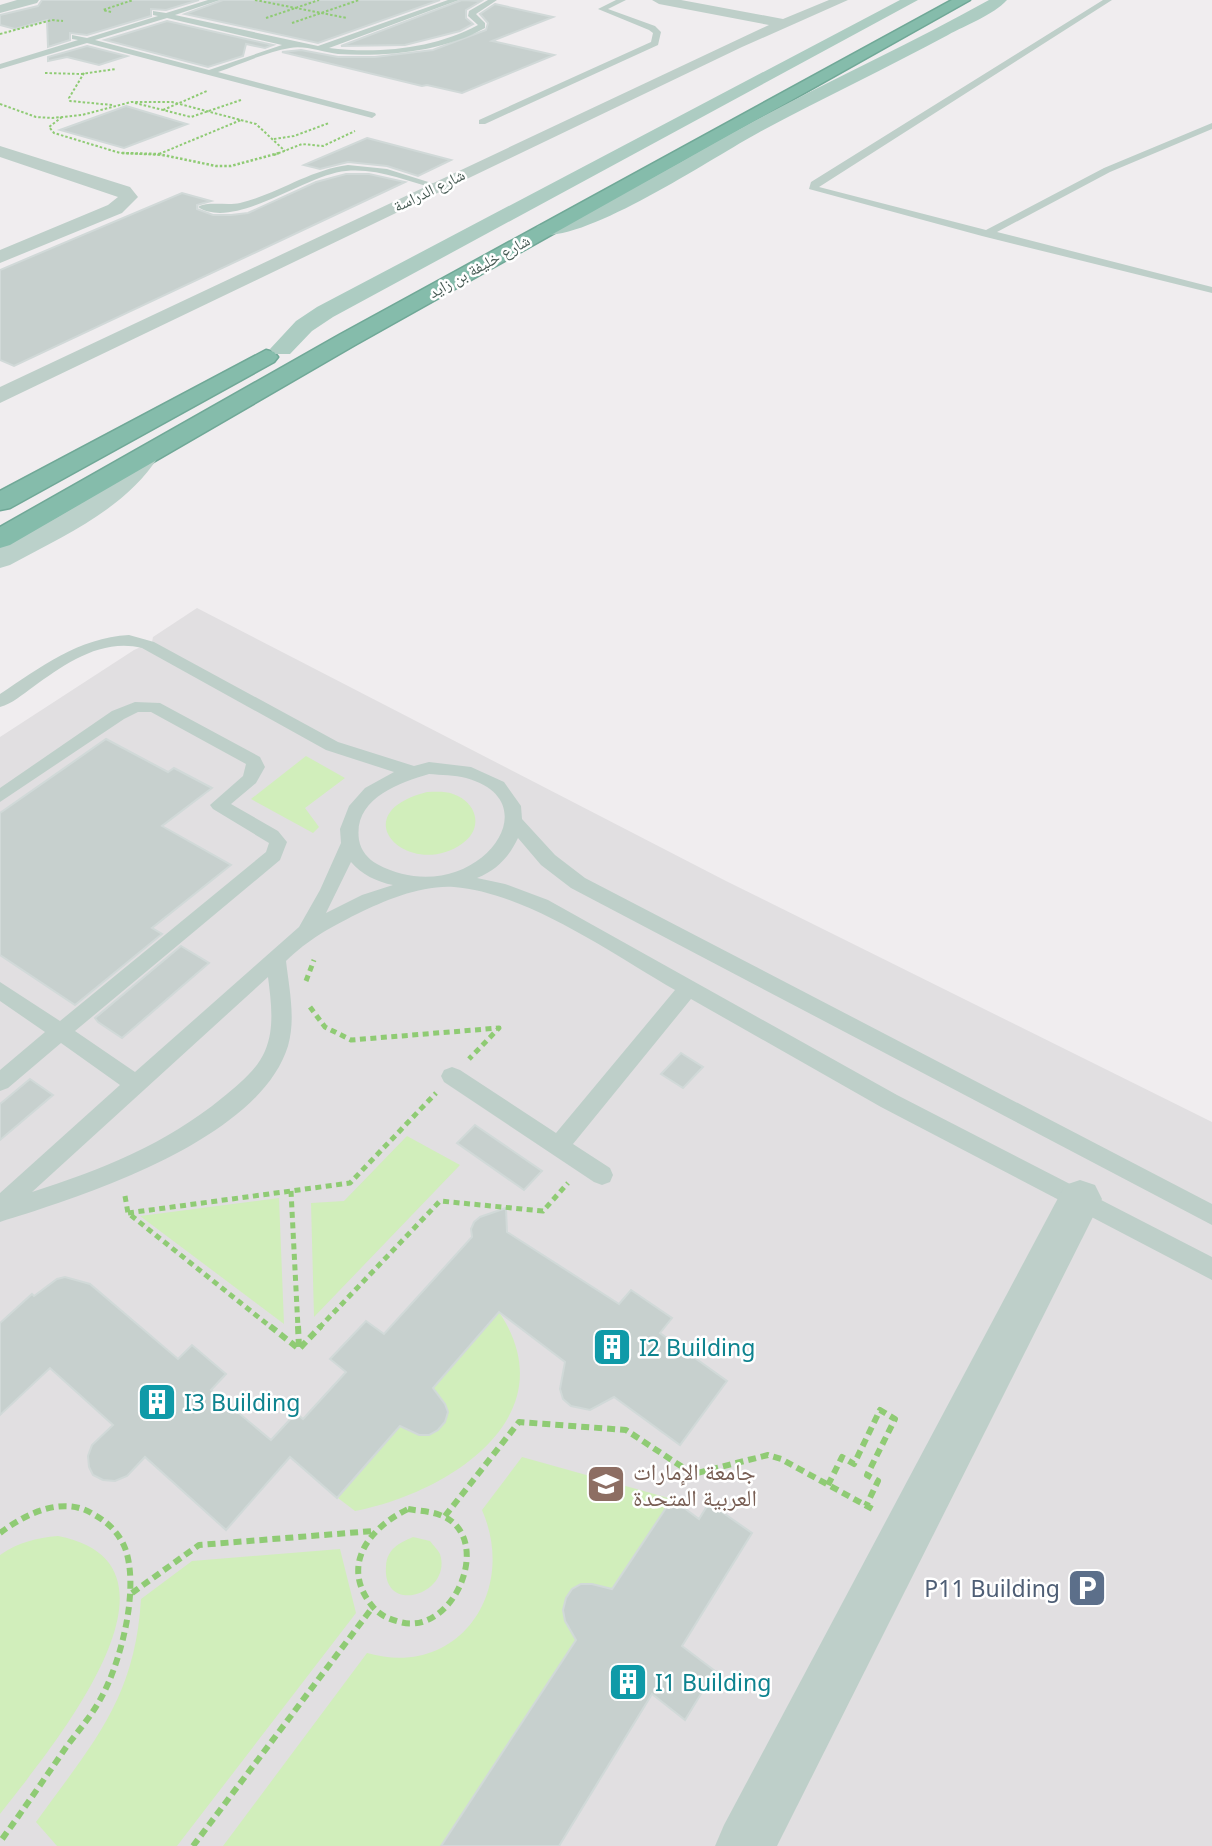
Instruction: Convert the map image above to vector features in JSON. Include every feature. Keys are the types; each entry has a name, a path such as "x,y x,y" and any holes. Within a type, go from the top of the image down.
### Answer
{"highway":[{"name":"شارع خليفة بن زايد","path":"0,502 939,0"},
{"name":"شارع خليفة بن زايد","path":"0,539 347,340 962,0"}],"main road":[{"path":"282,349 304,326 325,312 911,0"},
{"path":"545,230 598,215 747,132 1000,0"}],"street":[{"path":"0,9 33,0"},
{"path":"659,0 785,24"},
{"name":"شارع الدراسة","path":"7,387 745,40 841,0"},
{"path":"0,151 124,191 129,197 115,209 0,257"},
{"path":"12,171 37,163"},
{"path":"0,559 113,494 134,475 146,456"},
{"path":"745,1846 1080,1199"}],"lane":[{"path":"2,64 96,30 194,0"},
{"path":"2,64 216,0"},
{"path":"317,49 455,0"},
{"path":"156,13 336,53 378,53 432,45 482,26 472,13 493,0"},
{"path":"482,122 655,43 657,32 652,28 602,9 622,0"},
{"path":"1108,0 814,184 814,189 821,193 1212,290"},
{"path":"75,37 372,114"},
{"path":"207,73 291,44"},
{"path":"986,234 1107,170 1212,126"},
{"path":"203,207 229,209 247,205 327,171 343,167 368,168 436,186"},
{"path":"0,702 92,645 130,639 148,645 332,746 409,771"},
{"path":"0,796 118,715 135,707 154,707 254,761 256,767 250,779 219,805 272,835 278,842 274,855 0,1082"},
{"path":"419,883 395,879 375,871 359,859 350,844 348,829 351,814 360,800 381,783 409,771 448,768 484,777 509,797 515,810 516,824 512,838 489,864 452,880"},
{"path":"516,824 548,860 578,883 1212,1215"},
{"path":"305,932 329,891 350,844"},
{"path":"0,1209 305,932 369,901 419,883 452,880 498,889 541,905 889,1101 1212,1269"},
{"path":"0,1209 121,1172 189,1135 219,1115 253,1084 268,1065 278,1044 281,1024 276,958"},
{"path":"558,1146 688,989"},
{"path":"0,990 135,1084"},
{"path":"452,1076 594,1169"}],"path":[{"path":"255,0 382,26"},
{"path":"229,30 319,0"},
{"path":"255,36 359,0"},
{"path":"0,34 57,19 96,30"},
{"path":"2,64 36,73 85,73 124,68"},
{"path":"85,73 69,98 70,101 116,105"},
{"path":"163,110 230,78"},
{"path":"131,102 186,117 271,88"},
{"path":"0,104 37,117 62,117 82,115 131,102 160,100 242,120 264,129 285,151"},
{"path":"273,139 307,132 360,111"},
{"path":"62,117 49,127 54,133 120,153 158,154 216,166 231,166 265,159 302,144 323,146 358,130"},
{"path":"158,154 242,120"},
{"path":"305,932 325,944 314,958 306,983"},
{"path":"128,1213 349,1183 499,1028 351,1040 325,1027 310,1008 306,996"},
{"path":"299,1349 440,1201 544,1212 594,1169"},
{"path":"121,1172 128,1213 299,1349"},
{"path":"291,1191 299,1349"},
{"path":"445,1516 519,1422 626,1430 693,1474 768,1455 781,1459 828,1485 866,1506 878,1481 867,1475 895,1419 880,1410 854,1464 842,1457 828,1485"},
{"path":"0,1532 13,1522 38,1511 63,1507 87,1510 106,1520 120,1538 130,1562 132,1593 119,1654 104,1693 0,1842"},
{"path":"408,1509 427,1509 445,1516 459,1529 467,1547 468,1569 461,1590 448,1608 429,1619 408,1624 388,1619 372,1608 362,1590 360,1570 363,1549 374,1531 390,1518 408,1509"},
{"path":"132,1593 199,1545 374,1531"},
{"path":"193,1846 372,1608"}],"shaded area":[{"name":"جامعة الإمارات العربية المتحدة","path":"197,608 726,881 1212,1122 1212,1846 0,1846 0,737 134,650 152,642 153,637"}],"green space":[{"path":"306,756 345,778 305,808 319,827 313,833 251,799"},
{"path":"427,792 447,792 461,798 472,809 475,823 470,837 463,843 443,853 423,855 405,850 392,840 386,828 388,815 401,802"},
{"path":"407,1136 460,1165 314,1317 311,1203 344,1201"},
{"path":"279,1198 284,1324 140,1216"},
{"path":"499,1312 517,1350 519,1385 508,1417 487,1445 459,1469 425,1488 390,1502 355,1511 338,1498 402,1423 429,1435 437,1431 446,1414 442,1402 431,1390"},
{"path":"522,1457 672,1499 609,1593 597,1586 585,1584 568,1595 564,1604 564,1616 568,1627 578,1637 441,1846 223,1846 367,1653 400,1658 428,1653 453,1641 472,1622 485,1598 492,1571 491,1541 482,1510"},
{"path":"58,1536 100,1554 118,1584 117,1622 101,1665 77,1709 0,1814 0,1555 28,1541"},
{"path":"413,1537 430,1541 440,1554 441,1568 428,1589 405,1595 395,1591 388,1582 386,1566 391,1551"},
{"path":"340,1549 356,1613 177,1846 57,1846 36,1822 92,1744 120,1693 137,1634 141,1599 192,1561"}],"building":[{"path":"42,0 199,0 166,10 151,9 151,16 87,35 70,33 70,40 48,47 47,20 15,29 0,25 0,15 38,6"},
{"path":"223,0 440,0 318,43 185,14"},
{"path":"462,0 481,1 466,10 466,18 473,24 460,31 405,45 341,46"},
{"path":"495,4 553,17 492,41 554,55 462,93 282,52 301,50 338,57 375,57 433,50 486,30 488,23 480,14"},
{"path":"167,21 273,45 265,48 246,44 243,56 208,67 105,40"},
{"path":"87,46 127,56 99,65 67,57 48,61 48,57"},
{"path":"126,106 187,124 124,148 60,130"},
{"path":"367,138 451,160 418,176 387,166 348,162 320,169 304,165"},
{"path":"346,174 369,174 405,182 14,366 0,360 0,270 182,193 211,201 197,205 197,209 213,215 231,215 248,213 316,182"},
{"path":"106,739 168,772 174,768 212,788 162,826 231,865 152,928 162,934 75,1005 0,955 0,813"},
{"path":"181,946 209,963 122,1038 98,1022 95,1018"},
{"path":"681,1053 703,1067 683,1088 661,1074"},
{"path":"30,1079 53,1095 0,1140 0,1104"},
{"path":"475,1125 542,1171 524,1190 457,1143"},
{"path":"506,1208 507,1232 619,1304 631,1290 672,1318 660,1333 727,1381 680,1445 614,1397 590,1410 571,1406 563,1399 560,1389 565,1362 499,1312 433,1388 448,1412 445,1422 438,1430 429,1435 419,1435 400,1426 337,1498 290,1457 226,1530 145,1457 127,1476 115,1481 103,1480 93,1475 88,1456 92,1445 113,1425 50,1368 0,1415 0,1323 32,1294 34,1296 57,1279 65,1277 90,1284 178,1359 192,1345 226,1374 211,1390 271,1440 296,1413 303,1419 346,1372 330,1359 366,1321 384,1334 472,1237 474,1222 480,1217"},
{"name":"I1 Building","path":"672,1499 699,1519 709,1503 752,1533 682,1646 715,1671 685,1720 652,1694 559,1846 441,1846 576,1640 565,1621 563,1610 566,1598 572,1589 581,1584 612,1589"}],"place":[{"name":"I2 Building","path":"612,1347"},
{"name":"I3 Building","path":"157,1402"},
{"name":"جامعة الإمارات العربية المتحدة","path":"606,1484"},
{"name":"P11 Building","path":"1087,1588"},
{"name":"I1 Building","path":"628,1682"}]}
